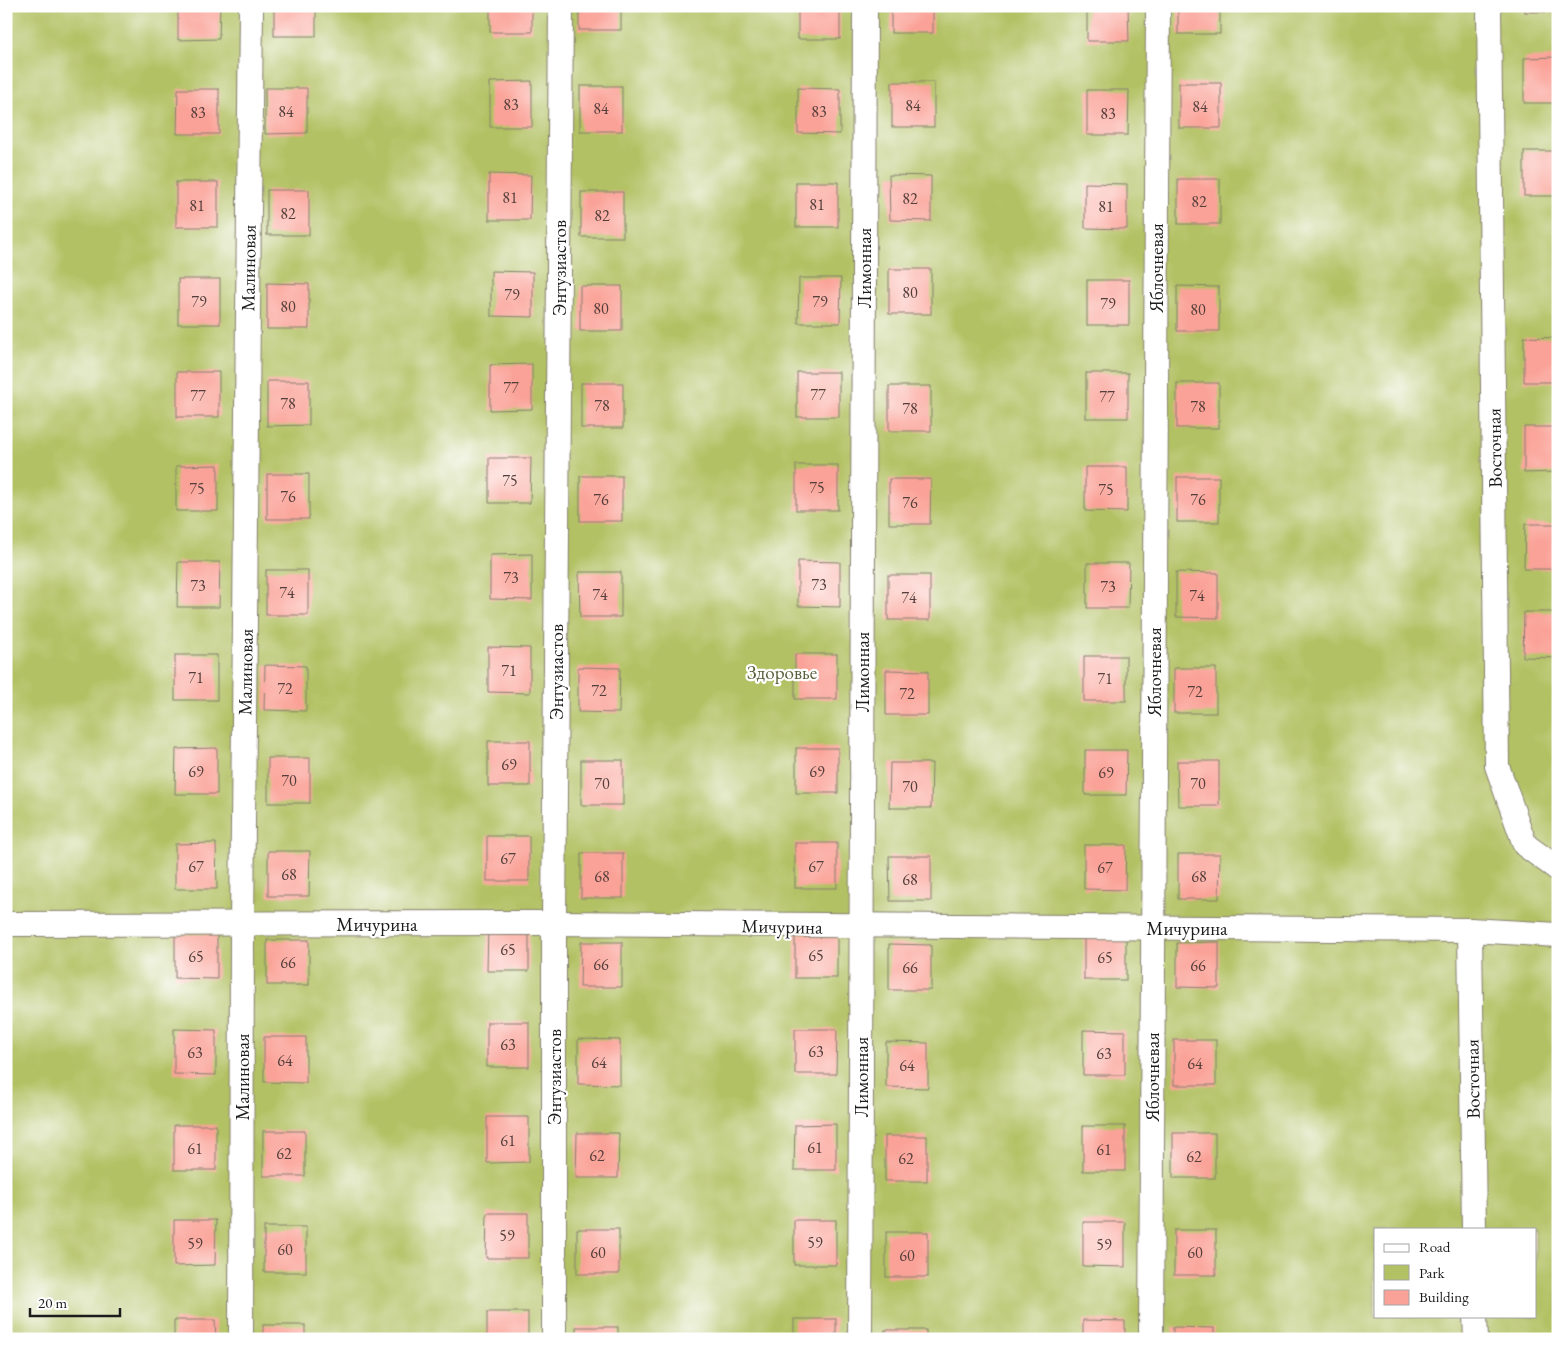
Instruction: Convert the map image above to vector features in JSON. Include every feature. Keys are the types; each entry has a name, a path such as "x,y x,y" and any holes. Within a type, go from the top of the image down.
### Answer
{"street":[{"name":"Малиновая","path":"241,1339 242,925 251,6"},
{"name":"Энтузиастов","path":"554,1339 554,923 561,6"},
{"name":"Лимонная","path":"860,1339 865,6"},
{"name":"Яблочневая","path":"1151,1339 1158,6"},
{"name":"Восточная","path":"1489,6 1497,766 1525,845 1558,869"},
{"name":"Мичурина","path":"6,924 554,923 1470,930 1558,935"},
{"name":"Восточная","path":"1470,930 1474,1228"},
{"path":"1476,1318 1476,1339"}],"green space":[{"name":"Здоровье","path":"6,6 1558,6 1558,1339 6,1339"}],"building":[{"path":"178,6 220,6 219,39 178,40"},
{"path":"274,6 316,6 316,36 274,36"},
{"path":"490,6 532,6 532,32 490,32"},
{"path":"579,6 621,6 621,30 579,30"},
{"path":"798,6 840,6 840,39 798,39"},
{"path":"891,6 933,6 933,33 891,33"},
{"path":"1087,6 1128,6 1129,41 1087,41"},
{"path":"1178,6 1220,6 1220,34 1178,34"},
{"path":"1525,6 1558,6 1558,12 1525,12"},
{"path":"1558,57 1558,103 1524,103 1524,58"},
{"path":"532,81 532,127 490,127 490,82"},
{"path":"892,82 934,82 934,127 892,127"},
{"path":"1179,83 1221,83 1221,128 1179,128"},
{"path":"580,86 622,86 622,131 580,131"},
{"path":"265,88 307,88 307,133 265,134"},
{"path":"798,88 840,89 840,134 798,133"},
{"path":"178,89 219,89 219,134 177,134"},
{"path":"1087,90 1129,90 1128,135 1087,135"},
{"path":"1524,151 1558,151 1558,196 1524,196"},
{"path":"489,174 531,175 530,220 489,220"},
{"path":"889,175 931,176 931,221 890,220"},
{"path":"1178,179 1220,179 1220,224 1178,224"},
{"path":"176,182 218,182 218,227 176,227"},
{"path":"796,182 838,182 838,227 796,227"},
{"path":"1085,183 1127,184 1127,229 1085,228"},
{"path":"267,190 309,190 309,235 267,235"},
{"path":"581,192 623,192 623,237 581,237"},
{"path":"889,269 931,269 931,314 889,314"},
{"path":"491,271 533,272 533,317 491,316"},
{"path":"799,278 841,278 840,323 798,323"},
{"path":"178,279 220,279 220,324 178,324"},
{"path":"1087,280 1129,280 1129,325 1087,325"},
{"path":"267,283 309,284 309,329 267,329"},
{"path":"580,286 622,286 622,331 580,331"},
{"path":"1177,286 1219,287 1219,331 1177,331"},
{"path":"1524,337 1558,338 1558,382 1524,382"},
{"path":"532,364 532,409 490,410 490,365"},
{"path":"177,372 219,372 219,417 177,417"},
{"path":"797,372 839,372 839,417 797,417"},
{"path":"1086,373 1128,373 1128,418 1086,418"},
{"path":"267,381 309,381 309,425 267,426"},
{"path":"581,383 623,383 623,428 581,428"},
{"path":"1177,383 1219,383 1219,428 1177,428"},
{"path":"889,386 931,386 931,431 889,431"},
{"path":"1524,427 1558,427 1558,472 1524,473"},
{"path":"489,458 531,458 530,503 489,503"},
{"path":"218,465 218,511 176,511 176,466"},
{"path":"796,465 838,465 838,510 796,510"},
{"path":"1085,467 1127,467 1127,512 1085,511"},
{"path":"267,474 309,474 309,519 267,519"},
{"path":"580,476 622,476 622,521 580,521"},
{"path":"1177,477 1219,477 1219,522 1177,522"},
{"path":"889,479 931,479 930,524 889,524"},
{"path":"1525,524 1558,524 1558,569 1524,569"},
{"path":"532,554 532,600 490,599 490,555"},
{"path":"798,561 840,562 840,607 798,606"},
{"path":"178,562 220,562 219,607 177,607"},
{"path":"1087,563 1129,563 1128,608 1087,608"},
{"path":"266,570 308,570 308,615 266,615"},
{"path":"579,572 621,572 621,617 580,617"},
{"path":"1176,572 1218,573 1218,618 1176,617"},
{"path":"888,575 930,575 930,620 888,620"},
{"path":"1524,612 1558,612 1558,658 1523,657"},
{"path":"488,647 530,648 530,693 488,692"},
{"path":"795,654 837,654 837,699 795,699"},
{"path":"175,655 217,655 217,700 175,700"},
{"path":"1084,656 1126,656 1126,701 1084,701"},
{"path":"265,665 306,666 306,711 264,710"},
{"path":"578,667 620,668 619,713 578,712"},
{"path":"1174,668 1216,668 1216,713 1174,713"},
{"path":"886,670 928,671 928,715 886,715"},
{"path":"488,741 530,741 530,786 488,786"},
{"path":"217,748 217,794 175,794 176,749"},
{"path":"796,748 838,748 838,793 796,793"},
{"path":"1085,750 1127,750 1126,795 1085,795"},
{"path":"268,758 310,758 310,803 268,803"},
{"path":"581,760 623,760 623,805 581,805"},
{"path":"1177,761 1219,761 1219,806 1178,806"},
{"path":"890,763 932,763 931,808 889,808"},
{"path":"487,836 529,836 529,881 487,881"},
{"path":"216,843 217,889 175,889 175,844"},
{"path":"795,843 837,843 837,888 795,888"},
{"path":"1084,845 1126,845 1125,890 1084,889"},
{"path":"268,851 310,851 309,896 268,896"},
{"path":"581,853 623,853 623,898 581,898"},
{"path":"1178,854 1220,854 1219,899 1178,899"},
{"path":"889,856 931,856 931,901 890,901"},
{"path":"488,926 529,926 529,971 487,971"},
{"path":"795,933 837,933 837,978 795,978"},
{"path":"175,934 217,934 217,979 175,978"},
{"path":"1084,935 1126,935 1126,980 1084,980"},
{"path":"267,940 309,940 309,985 267,985"},
{"path":"581,942 622,942 622,987 580,987"},
{"path":"1219,942 1219,988 1177,987 1177,943"},
{"path":"889,944 931,945 931,990 889,990"},
{"path":"487,1022 529,1022 529,1067 487,1067"},
{"path":"174,1029 216,1030 216,1075 174,1074"},
{"path":"795,1029 837,1029 836,1074 795,1074"},
{"path":"1083,1030 1125,1031 1125,1075 1083,1075"},
{"path":"264,1037 306,1037 306,1083 264,1082"},
{"path":"578,1039 620,1040 620,1085 578,1084"},
{"path":"1174,1040 1216,1040 1216,1085 1174,1085"},
{"path":"886,1042 928,1043 928,1088 886,1087"},
{"path":"487,1117 529,1117 529,1162 487,1163"},
{"path":"836,1124 836,1170 794,1170 795,1125"},
{"path":"174,1125 216,1125 216,1170 174,1170"},
{"path":"1083,1126 1125,1126 1125,1171 1083,1171"},
{"path":"263,1131 305,1131 305,1176 263,1176"},
{"path":"577,1133 619,1133 618,1178 576,1178"},
{"path":"1173,1133 1215,1133 1215,1178 1173,1178"},
{"path":"885,1136 927,1136 927,1181 885,1181"},
{"path":"487,1213 528,1213 528,1258 486,1258"},
{"path":"174,1220 216,1220 215,1265 174,1266"},
{"path":"794,1220 836,1220 836,1265 794,1265"},
{"path":"1083,1222 1125,1222 1125,1267 1083,1266"},
{"path":"264,1227 306,1227 306,1272 264,1272"},
{"path":"577,1229 619,1229 619,1274 577,1274"},
{"path":"1174,1230 1216,1230 1216,1275 1174,1275"},
{"path":"886,1232 928,1232 928,1277 886,1277"},
{"path":"487,1312 528,1312 528,1339 487,1339"},
{"path":"794,1319 836,1319 836,1339 794,1339"},
{"path":"174,1320 215,1320 216,1339 174,1339"},
{"path":"1083,1320 1125,1321 1125,1339 1083,1339"},
{"path":"263,1325 305,1325 305,1339 263,1339"},
{"path":"576,1327 618,1327 618,1339 576,1339"},
{"path":"1173,1327 1214,1328 1214,1339 1173,1339"},
{"path":"885,1330 926,1330 926,1339 885,1339"}]}
